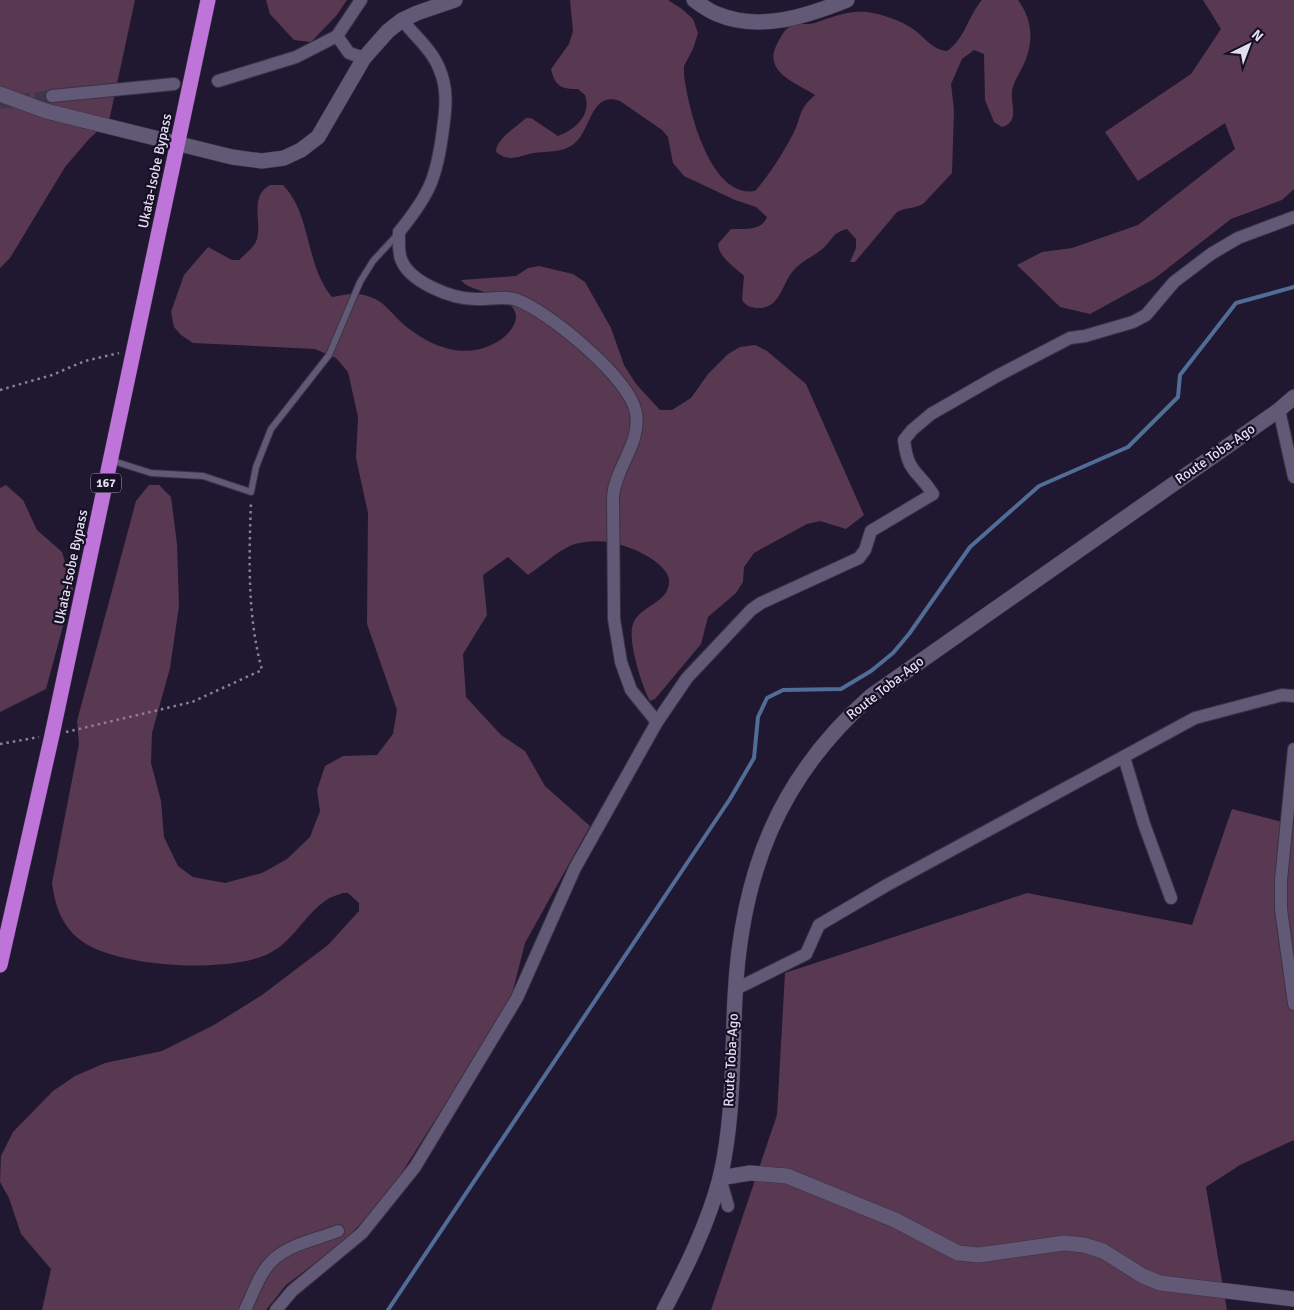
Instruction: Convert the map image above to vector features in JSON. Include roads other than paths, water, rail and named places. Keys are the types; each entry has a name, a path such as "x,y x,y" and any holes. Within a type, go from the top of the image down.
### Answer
{"highway":[{"name":"Ukata-Isobe Bypass","path":"0,964 52,735 208,0"}],"street":[{"path":"218,81 296,57 337,36 361,0"},
{"path":"0,94 46,112 178,142 232,157 262,161 284,158 301,150 318,137 364,58 388,31 402,20 456,0"},
{"path":"694,0 716,14 736,20 782,21 808,16 847,0"},
{"path":"402,20 440,68 447,100 438,168 419,208 400,232 402,261 414,276 428,286 458,297 474,299 508,298 532,307 561,327 612,373 634,402 635,435 626,462 616,478 613,496 614,619 621,662 631,690 657,722"},
{"path":"337,36 349,53 364,58"},
{"path":"52,96 174,84"},
{"path":"276,1310 292,1291 362,1233 415,1167 517,998 575,868 657,722 687,678 750,610 858,558 865,550 870,531 932,494 913,471 906,457 904,440 912,430 931,414 997,376 1070,338 1101,332 1146,315 1174,282 1211,254 1238,238 1294,217"},
{"name":"Route Toba-Ago","path":"664,1310 687,1268 720,1178 730,1099 736,989 744,920 762,847 774,819 798,777 825,741 845,719 871,696 956,634 1279,410 1294,397"},
{"path":"1279,410 1294,477"},
{"path":"736,989 806,954 819,925 887,885 1204,714 1282,695 1294,696"},
{"path":"1294,749 1281,880 1281,909 1294,1004"},
{"path":"1124,757 1144,824 1171,898"},
{"path":"728,1206 720,1178 750,1173 787,1176 895,1220 958,1253 979,1256 1064,1243 1084,1245 1103,1251 1144,1276 1160,1283 1294,1299"},
{"path":"245,1310 258,1282 273,1260 283,1252 338,1231"}],"lane":[{"path":"110,460 151,473 203,476 251,492 256,467 271,429 329,355 360,282 374,260 400,232"}],"waterway":[{"path":"388,1310 730,799 754,758 758,717 767,698 783,690 841,689 871,671 893,653 909,634 970,547 1039,486 1128,447 1178,397 1180,375 1236,303 1294,287"}],"tunnel":[{"path":"0,103 52,96"}]}
